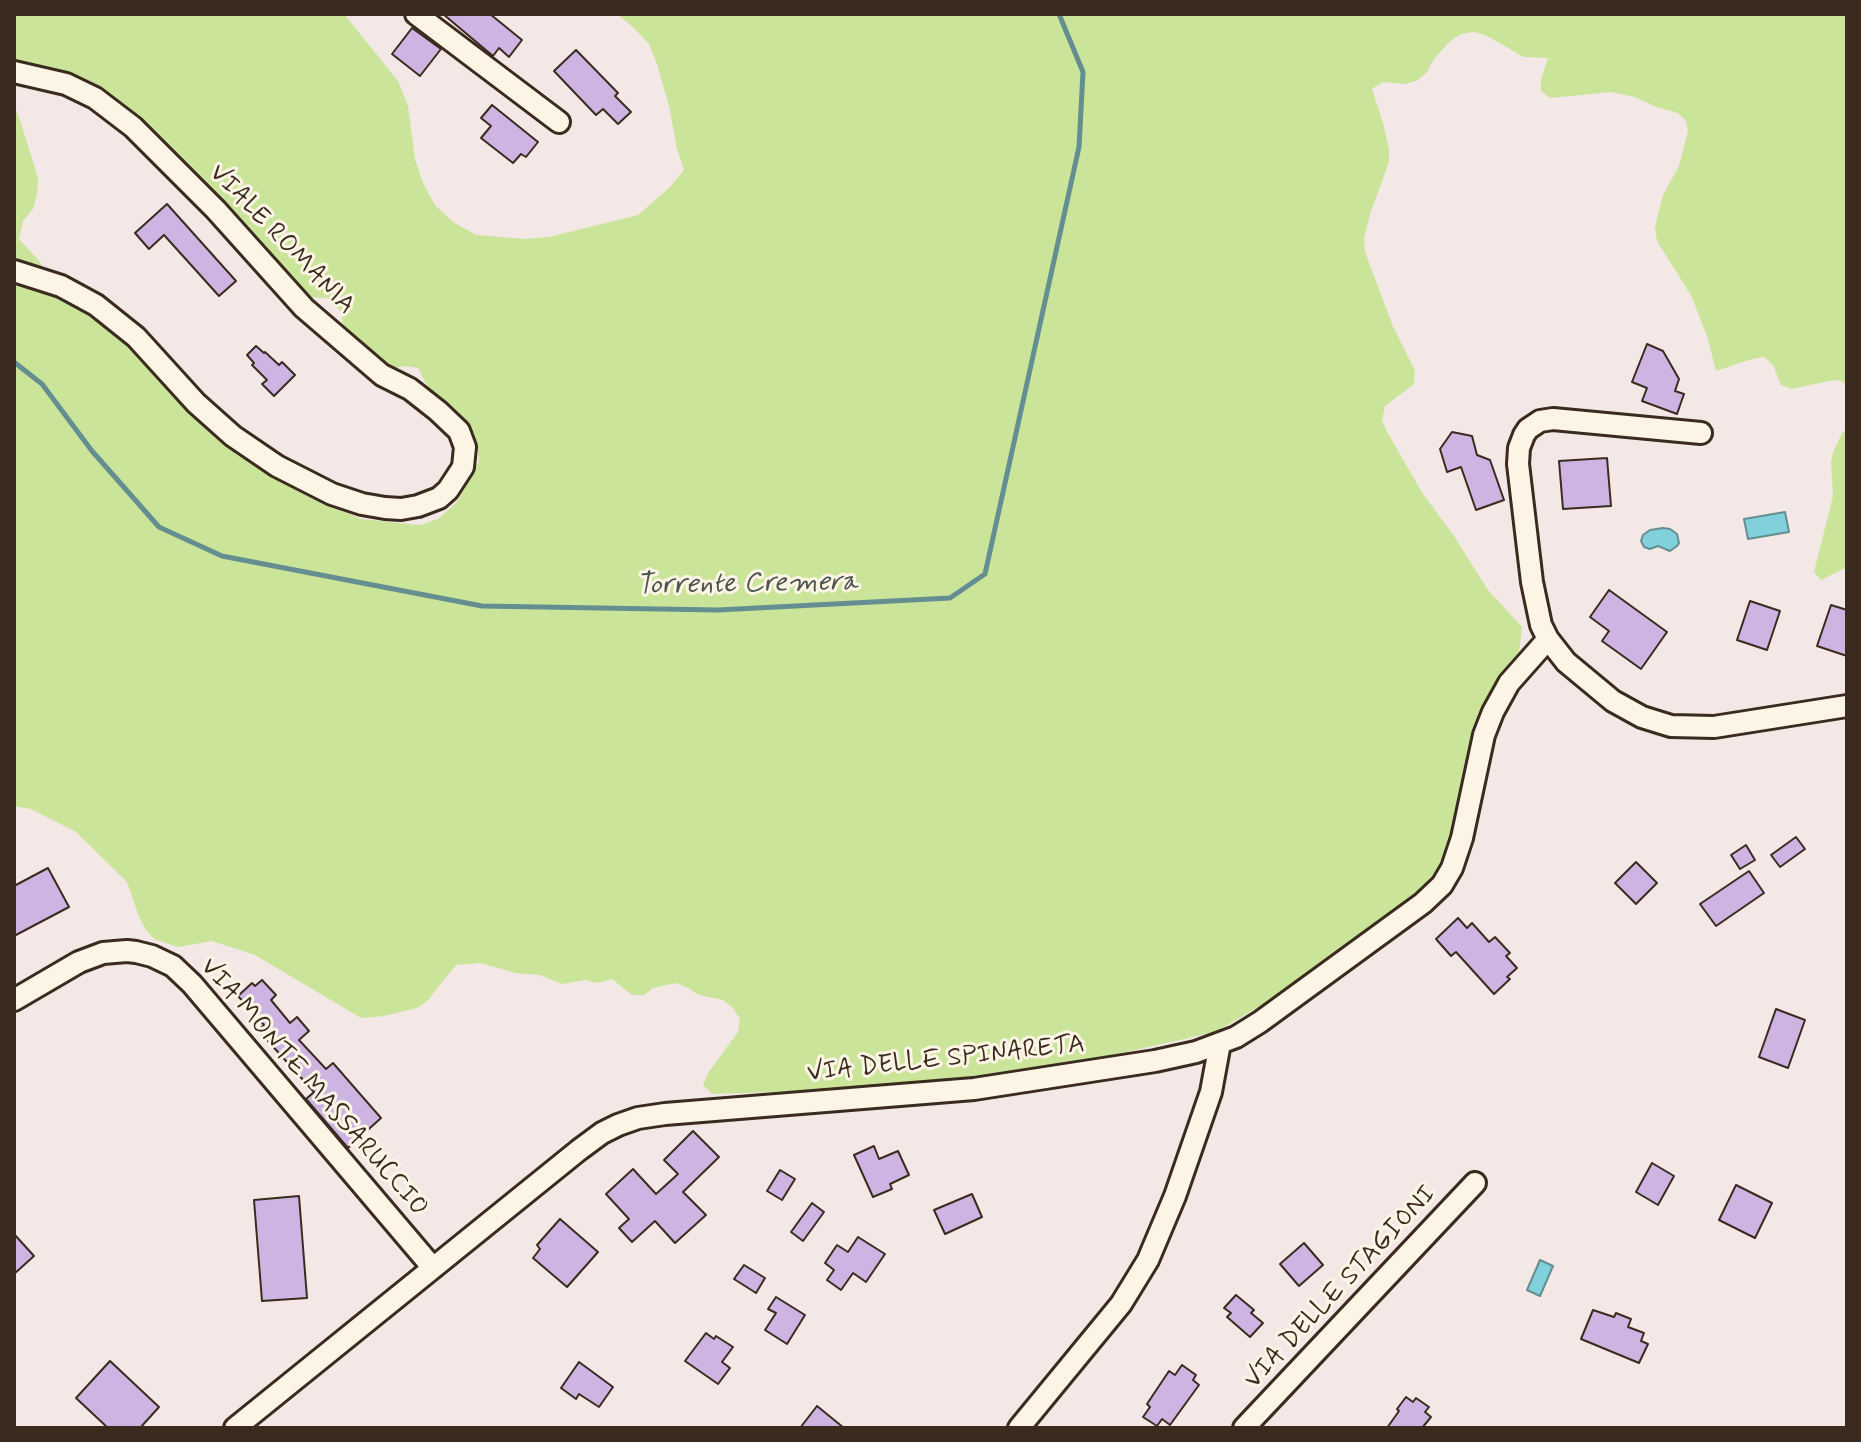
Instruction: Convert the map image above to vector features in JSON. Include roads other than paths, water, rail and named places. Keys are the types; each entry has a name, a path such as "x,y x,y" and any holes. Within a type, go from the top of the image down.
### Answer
{"street":[{"path":"416,14 559,122"},
{"name":"VIALE ROMANIA","path":"14,72 66,84 95,98 133,127 207,200 304,308 382,375 410,389 459,431 465,447 463,467 439,498 418,506 385,508 332,494 277,466 233,436 205,411 136,337 96,305 61,286 14,271"},
{"path":"1701,433 1553,419 1540,421 1528,429 1519,448 1518,464 1532,582 1541,625 1548,639 1566,662 1613,701 1642,717 1671,726 1714,727 1847,706"},
{"name":"VIA DELLE SPINARETA","path":"235,1428 610,1128 638,1118 680,1112 974,1089 1155,1061 1196,1052 1236,1037 1423,903 1448,877 1460,847 1484,735 1493,712 1509,683 1548,639"},
{"name":"VIA MONTE MASSARUCCIO","path":"14,1000 79,962 103,953 136,952 173,966 192,984 433,1268"},
{"path":"1019,1428 1121,1304 1148,1260 1175,1196 1211,1092 1220,1043"},
{"name":"VIA DELLE STAGIONI","path":"1244,1428 1475,1183"}],"water":[{"path":"1785,512 1789,532 1748,539 1744,519"},
{"path":"1663,528 1677,534 1677,546 1670,551 1658,546 1650,549 1644,547 1641,541 1643,535 1650,530"},
{"path":"1540,1260 1553,1266 1540,1296 1527,1290"}],"waterway":[{"name":"Torrente Cremera","path":"14,362 42,384 92,451 159,527 222,556 482,606 718,610 950,598 985,574 1079,147 1083,72 1059,14"}]}
